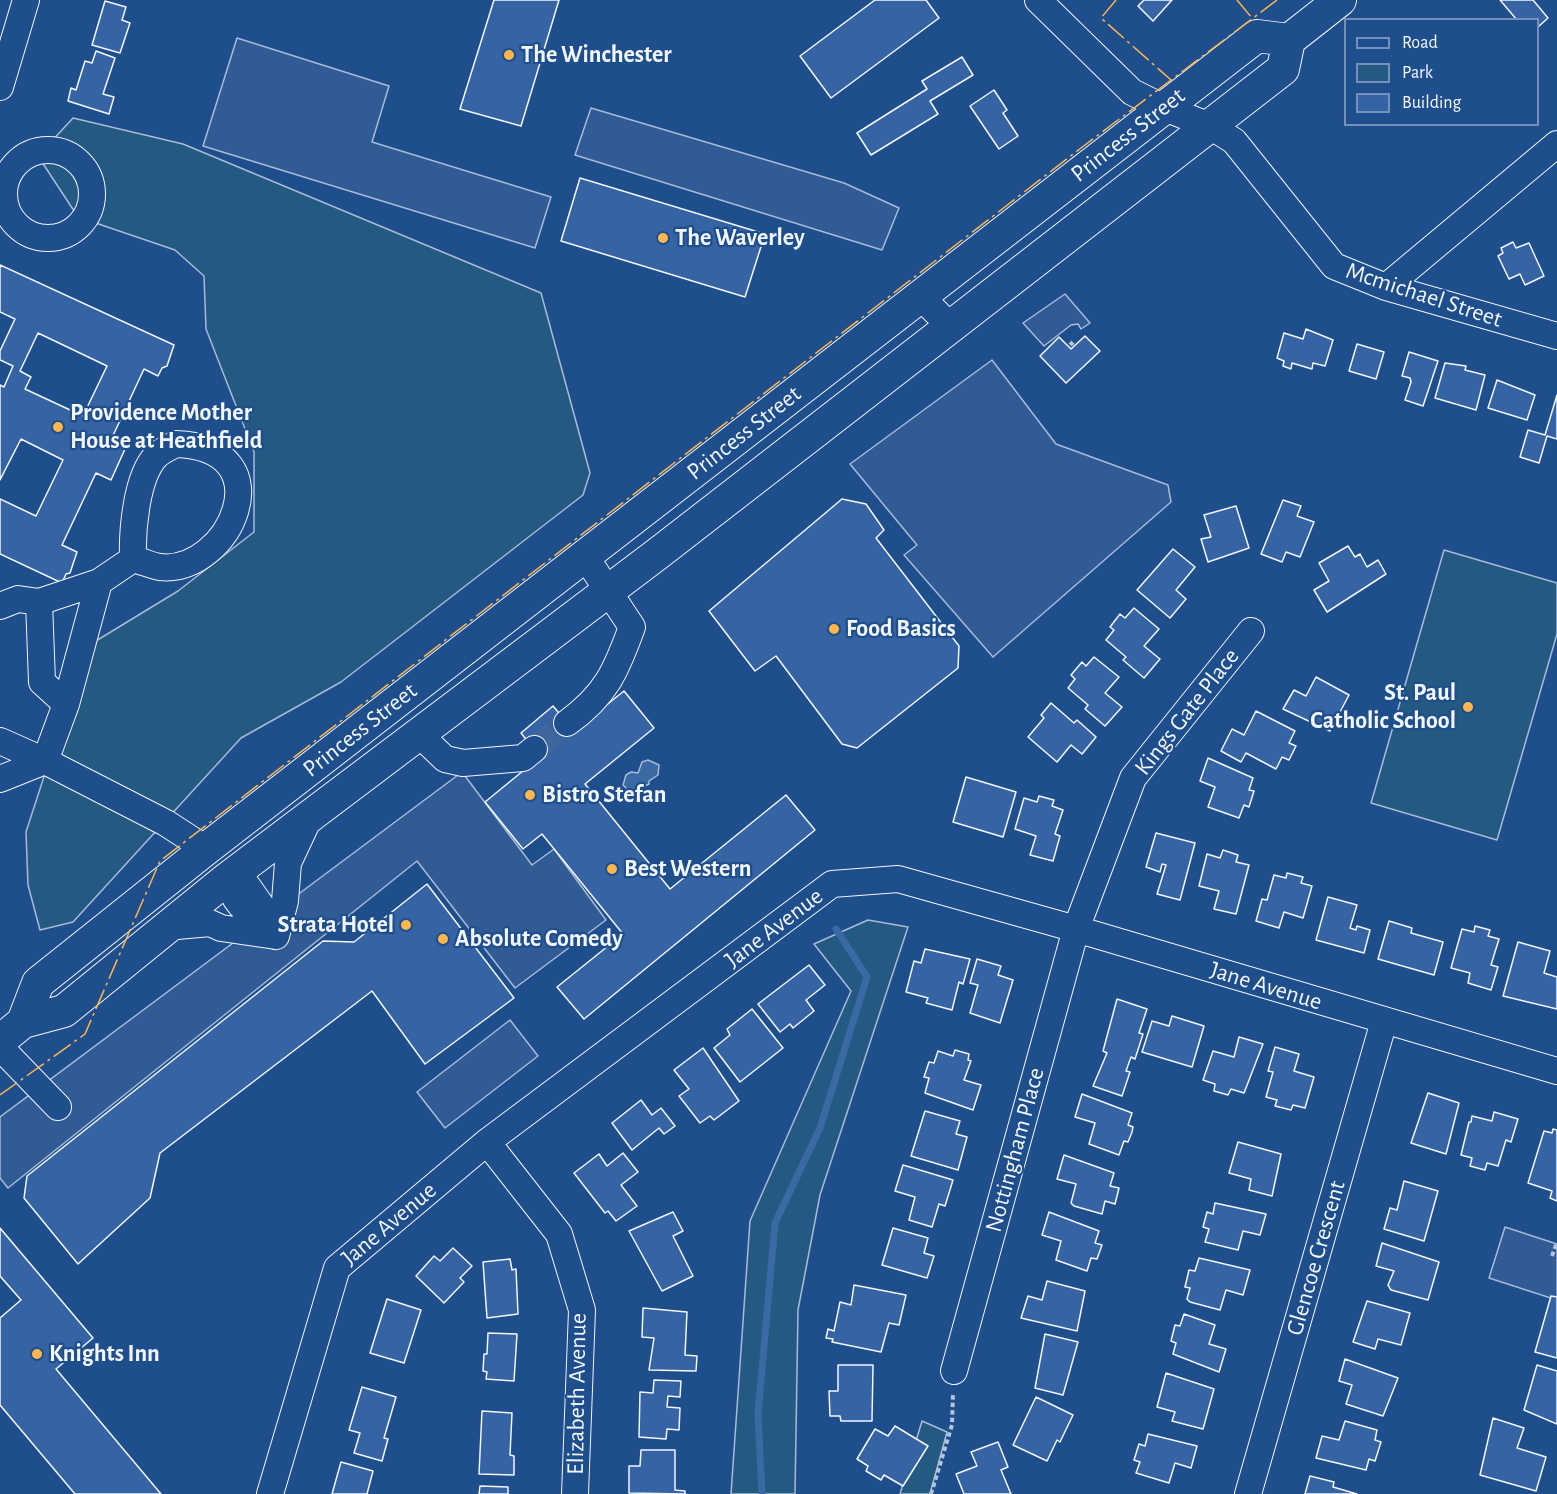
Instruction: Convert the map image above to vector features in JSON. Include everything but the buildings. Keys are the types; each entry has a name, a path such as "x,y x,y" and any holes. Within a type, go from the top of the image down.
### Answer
{"main road":[{"path":"1288,40 1340,0"},
{"name":"Princess Street","path":"1257,36 1288,40 1283,69 1210,126 608,591 311,813 64,1011 11,1031 38,983 206,849 921,297 1162,107 1257,36"},
{"path":"206,849 228,878"}],"street":[{"path":"0,87 26,0"},
{"name":"Mcmichael Street","path":"1038,0 1131,92 1210,126 1234,141 1334,266 1386,287 1557,336"},
{"path":"1386,287 1557,144"},
{"path":"921,297 950,326"},
{"path":"0,606 18,599 39,602 99,582 134,559 161,567 186,564 213,547 230,524 240,495 234,469 220,455 197,444 176,444 156,456 142,483 132,532 134,559"},
{"path":"567,723 588,708 616,672 632,627 585,556"},
{"path":"0,779 45,761 66,704 99,582"},
{"path":"39,602 42,682 66,704"},
{"name":"Kings Gate Place","path":"1076,928 1133,778 1251,631"},
{"path":"418,733 445,759 463,763 524,758 534,749"},
{"path":"0,741 45,761 166,823 206,849"},
{"path":"276,936 285,901 288,863 311,813"},
{"path":"228,878 230,893 241,906 276,936"},
{"name":"Jane Avenue","path":"270,1494 337,1268 487,1142 832,884 898,879 1076,928 1557,1071"},
{"path":"166,927 210,923 221,928 276,936"},
{"name":"Nottingham Place","path":"954,1371 1076,928"},
{"name":"Glencoe Crescent","path":"1248,1494 1384,1021"},
{"path":"0,1047 58,1107"},
{"name":"Elizabeth Avenue","path":"487,1142 560,1234 582,1310 575,1494"}],"path":[{"path":"1552,1256 1557,1242"},
{"path":"931,1494 952,1425 954,1371"}],"green space":[{"path":"73,118 183,144 541,293 590,473 583,495 341,682 241,738 73,922 40,930 28,885 26,832 86,647 178,591 254,532 254,452 206,329 204,276 175,250 78,217 38,156"},
{"path":"1444,550 1557,583 1557,634 1497,840 1371,803"},
{"path":"868,920 908,927 820,1195 798,1310 795,1494 731,1494 750,1221 851,991 814,944"},
{"path":"922,1421 947,1432 930,1494 900,1494"}],"shaded area":[{"path":"237,38 389,86 372,142 551,197 535,248 203,146"},
{"path":"591,108 844,183 899,208 882,250 575,155"},
{"path":"1065,294 1090,323 1081,329 1078,324 1071,325 1044,346 1023,323"},
{"path":"992,360 1056,444 1168,485 1171,502 993,657 904,555 917,545 850,464"},
{"path":"648,760 659,765 658,775 649,781 649,784 637,790 627,789 623,785 626,775 631,772 638,773 642,762"},
{"path":"462,772 532,865 554,849 606,920 515,988 417,861 8,1188 0,1178 0,1117"},
{"path":"510,1020 538,1056 445,1128 417,1092"},
{"path":"1505,1227 1557,1244 1557,1300 1489,1278"}],"waterway":[{"path":"762,1494 758,1414 775,1223 820,1128 867,977 836,929"}],"tunnel":[{"path":"534,749 567,723"}],"power":[{"path":"1116,0 1101,18 1171,80"},
{"path":"1237,0 1252,18"},
{"path":"0,1095 85,1034 160,861 1081,148 1277,0"}],"place":[{"name":"The Winchester","path":"509,55"},
{"name":"The Waverley","path":"663,238"},
{"name":"Providence Mother House at Heathfield","path":"58,427"},
{"name":"Food Basics","path":"834,629"},
{"name":"St. Paul Catholic School","path":"1468,707"},
{"name":"Bistro Stefan","path":"530,795"},
{"name":"Best Western","path":"612,869"},
{"name":"Strata Hotel","path":"406,925"},
{"name":"Absolute Comedy","path":"443,939"},
{"name":"Knights Inn","path":"37,1354"}]}
